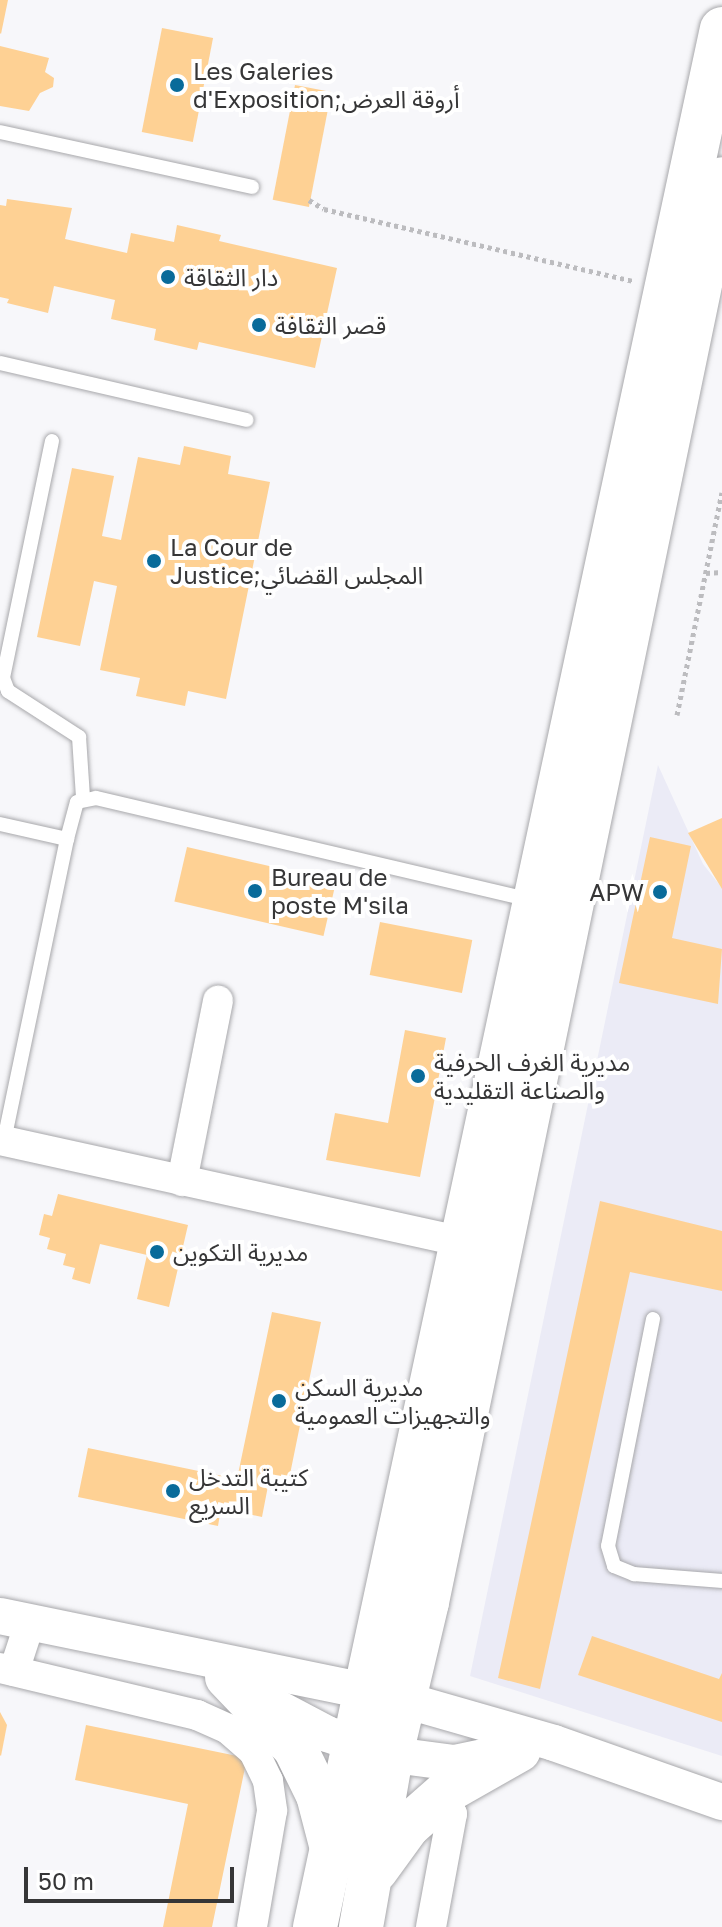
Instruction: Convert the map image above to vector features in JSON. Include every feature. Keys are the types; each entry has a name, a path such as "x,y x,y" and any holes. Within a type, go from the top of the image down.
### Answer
{"main road":[{"path":"385,1696 462,1242 514,1085 532,900 663,288 722,29"},
{"path":"315,1927 332,1849 373,1750 514,1085 722,179"},
{"path":"213,1666 295,1748 318,1795 332,1849"},
{"path":"372,1875 408,1826 440,1798 536,1747"},
{"path":"361,1927 372,1875 373,1750"}],"street":[{"path":"182,1181 218,1001"},
{"path":"2,1141 462,1242"},
{"path":"252,1927 272,1811 268,1781 254,1752 228,1729 197,1715 7,1669 15,1619 213,1666 385,1696 536,1747 722,1802"},
{"path":"213,1666 373,1750 454,1763 536,1747"},
{"path":"431,1927 452,1814 440,1798"}],"lane":[{"path":"0,132 252,187"},
{"path":"0,363 246,420"},
{"path":"2,1141 71,810 83,798 79,737 8,691 3,678 52,441"},
{"path":"83,798 532,900"},
{"path":"0,824 67,839"},
{"path":"653,1319 608,1546 614,1566 634,1574 722,1581"}],"path":[{"path":"309,200 324,209 663,288"},
{"path":"677,715 722,492"},
{"path":"712,541 722,543"},
{"path":"706,573 722,572"}],"shaded area":[{"path":"658,765 703,864 722,888 722,1756 470,1676"}],"building":[{"path":"0,0 8,0 1,34 0,33"},
{"name":"Les Galeries d'Exposition;أروقة العرض","path":"162,28 213,38 193,142 142,132"},
{"path":"0,46 49,58 45,72 54,78 53,87 40,93 29,111 0,106"},
{"path":"295,85 331,92 309,207 273,200"},
{"name":"دار الثقاقة","path":"7,199 72,208 65,239 127,253 131,233 174,242 177,225 221,235 219,241 337,268 315,368 199,342 197,350 154,340 156,329 111,319 115,300 54,286 48,313 7,303 9,299 0,297 0,205 6,206"},
{"name":"La Cour de Justice;المجلس القضائي","path":"184,446 231,456 228,474 270,482 226,699 188,691 185,706 136,696 140,678 100,670 117,586 94,581 80,646 37,637 72,468 114,476 102,536 121,540 138,457 180,465"},
{"path":"722,818 722,889 688,833"},
{"name":"APW","path":"650,837 691,846 672,938 722,949 718,1004 619,983"},
{"name":"Bureau de poste M'sila","path":"187,847 336,881 323,936 174,902"},
{"path":"380,922 472,940 462,993 370,975"},
{"name":"مديرية الغرف الحرفية والصناعة التقليدية","path":"405,1030 446,1038 420,1177 326,1160 335,1113 388,1123"},
{"name":"مديرية التكوين","path":"58,1194 188,1225 169,1307 137,1299 147,1255 100,1244 90,1284 72,1279 75,1268 63,1265 66,1254 47,1249 50,1238 39,1235 44,1214 52,1216"},
{"path":"600,1201 722,1231 722,1291 630,1272 540,1689 498,1678"},
{"path":"272,1312 321,1322 287,1489 268,1486 262,1517 221,1508 218,1526 78,1497 88,1448 237,1479"},
{"path":"592,1636 719,1679 722,1673 722,1722 578,1675"},
{"path":"0,1712 7,1725 1,1756 0,1755"},
{"path":"86,1725 247,1758 212,1927 163,1927 188,1804 75,1780"}],"place":[{"name":"Les Galeries d'Exposition;أروقة العرض","path":"177,85"},
{"name":"دار الثقاقة","path":"168,277"},
{"name":"قصر الثقافة","path":"259,325"},
{"name":"La Cour de Justice;المجلس القضائي","path":"154,561"},
{"name":"Bureau de poste M'sila","path":"255,891"},
{"name":"APW","path":"660,892"},
{"name":"مديرية الغرف الحرفية والصناعة التقليدية","path":"418,1076"},
{"name":"مديرية التكوين","path":"157,1252"},
{"name":"مديرية السكن والتجهيزات العمومية","path":"279,1401"},
{"name":"كتيبة التدخل السريع","path":"173,1491"}]}
